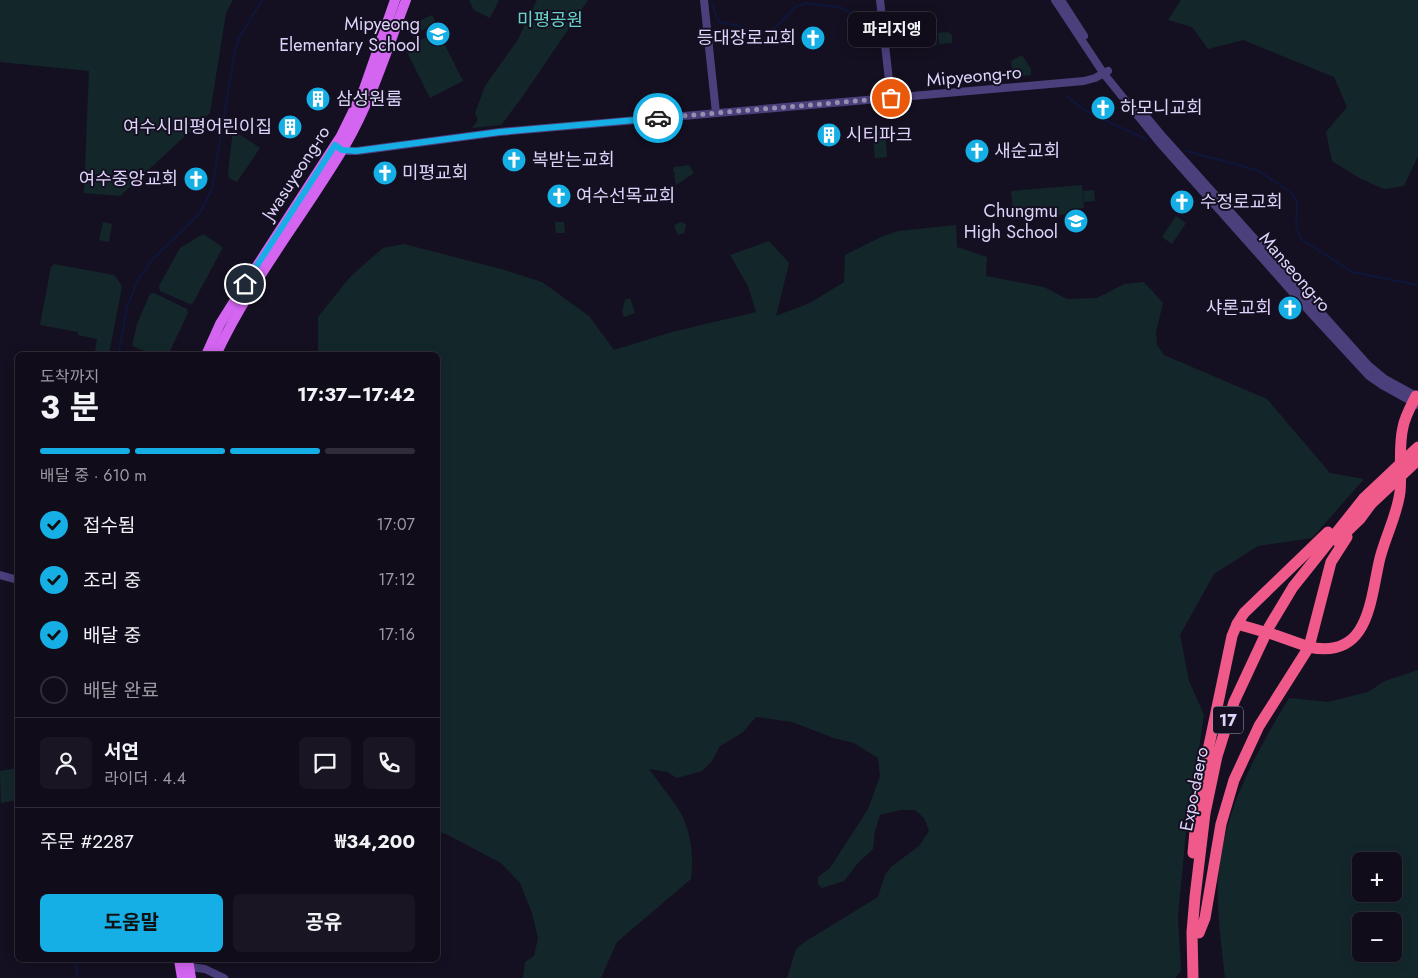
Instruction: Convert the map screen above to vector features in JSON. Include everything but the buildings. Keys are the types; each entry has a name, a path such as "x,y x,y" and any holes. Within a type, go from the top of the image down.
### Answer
{"highway":[{"path":"1237,624 1275,634 1309,648 1322,650 1337,648 1355,637 1364,624 1368,612 1380,556 1396,510 1400,491 1402,432 1405,417 1416,400"},
{"name":"17","path":"1367,501 1418,447"},
{"name":"17","path":"1367,501 1418,460"},
{"name":"Expo-daero","path":"1194,978 1195,897 1205,813 1217,756 1234,702 1269,627 1293,587 1367,501"},
{"path":"1196,933 1205,918 1221,824 1234,780 1259,726 1309,648 1331,562 1356,515"},
{"path":"1196,933 1188,898 1198,798 1232,636 1244,613 1356,515"},
{"name":"Expo-daero","path":"1196,933 1202,978"}],"main road":[{"name":"Jwasuyeong-ro","path":"358,113 364,89 395,0"},
{"name":"Jwasuyeong-ro","path":"218,352 241,306 358,113 406,0"},
{"name":"Jwasuyeong-ro","path":"207,352 220,324 235,300 338,147"},
{"path":"179,962 182,978"},
{"path":"189,964 191,978"}],"street":[{"path":"704,0 716,113"},
{"path":"880,0 891,98"},
{"name":"Manseong-ro","path":"1055,0 1106,73 1368,365 1416,400"},
{"name":"Manseong-ro","path":"1061,0 1106,73"},
{"name":"Mipyeong-ro","path":"338,147 351,151 364,150 490,133 1084,81 1106,73"},
{"path":"0,575 15,579"},
{"path":"189,964 224,978"}],"green space":[{"path":"0,0 233,0 226,13 210,113 120,196 84,193 89,71 0,62"},
{"path":"469,0 499,0 490,18 474,10"},
{"name":"미평공원","path":"537,0 588,0 501,125 472,128 478,120 475,113 485,86 517,41"},
{"path":"1181,0 1418,0 1418,156 1404,186 1384,189 1361,179 1332,161 1326,132 1347,107 1334,77 1243,40 1208,49 1192,27 1168,20"},
{"path":"432,15 436,23 421,31 417,22"},
{"path":"438,31 463,81 430,98 405,48"},
{"path":"948,32 952,35 952,43 939,44 938,33"},
{"path":"936,34 937,45 923,46 921,35"},
{"path":"1022,55 1031,69 1031,75 1013,77 1011,61"},
{"path":"872,126 877,126 878,129 885,131 887,157 875,158"},
{"path":"233,130 260,148 237,182 229,178 228,173"},
{"path":"689,165 694,173 676,185 674,167"},
{"path":"1082,185 1084,208 1070,209 1070,214 1014,219 1011,191"},
{"path":"1094,190 1095,201 1084,202 1083,191"},
{"path":"1176,216 1186,223 1172,244 1162,237"},
{"path":"103,222 112,224 109,242 99,240"},
{"path":"555,222 564,222 565,233 556,233"},
{"path":"682,222 686,225 684,233 678,235 674,225"},
{"path":"956,225 957,247 987,257 986,276 1044,287 1067,299 1097,298 1124,284 1144,282 1163,303 1156,332 1157,345 1164,355 1267,399 1330,473 1364,479 1312,538 1258,546 1214,574 1180,635 1189,681 1204,715 1186,832 1178,916 1181,971 1175,978 787,978 796,949 878,897 885,875 891,867 919,846 929,831 924,818 915,810 900,810 880,815 875,831 873,849 858,863 844,881 822,888 818,884 818,877 830,868 868,809 880,776 878,758 854,743 834,738 792,722 756,717 742,733 720,746 712,761 702,771 677,778 667,772 649,769 677,807 686,824 692,851 691,879 617,942 601,978 523,978 525,962 534,956 538,938 532,913 520,883 501,863 440,832 440,352 318,352 318,317 350,277 383,248 404,244 501,269 542,282 589,316 614,350 672,332 756,312 748,286 730,255 769,241 789,263 776,316 810,303 844,282 845,255 881,237 898,231"},
{"path":"203,234 221,246 222,249 193,303 190,304 160,291 159,286 180,248"},
{"path":"54,264 114,275 122,286 109,352 95,351 97,339 78,335 78,332 40,325 51,267"},
{"path":"154,293 187,309 188,313 169,352 147,352 132,346 137,324 150,294"},
{"path":"630,298 635,313 624,317 622,311 625,300"},
{"path":"1418,670 1418,978 1225,978 1220,936 1219,868 1231,816 1250,767 1289,698 1328,702 1368,692 1385,681"},
{"path":"15,768 15,800 1,803 0,771"}],"waterway":[{"path":"119,352 127,308 137,281 153,259 200,213 212,189 235,51 240,36 262,0"},
{"path":"712,3 720,22 739,26 758,34 774,29 795,7 806,3 839,7 865,19 879,18"},
{"path":"1068,97 1084,110 1147,140"},
{"path":"1186,151 1257,170 1285,188 1293,195 1297,203 1296,226 1301,239 1352,272 1418,285"},
{"path":"75,962 78,978"}],"way so far":[{"path":"658,118 891,98"}],"place":[{"name":"Mipyeong Elementary School","path":"438,34"},
{"name":"등대장로교회","path":"813,38"},
{"name":"파리지앵","path":"891,98"},
{"name":"삼성원룸","path":"318,99"},
{"name":"하모니교회","path":"1103,108"},
{"name":"여수시미평어린이집","path":"290,127"},
{"name":"시티파크","path":"829,135"},
{"name":"새순교회","path":"977,151"},
{"name":"복받는교회","path":"514,160"},
{"name":"미평교회","path":"385,173"},
{"name":"여수중앙교회","path":"196,179"},
{"name":"여수선목교회","path":"559,196"},
{"name":"수정로교회","path":"1182,202"},
{"name":"Chungmu High School","path":"1076,221"},
{"name":"샤론교회","path":"1290,308"}],"route":[{"path":"245,284 335,145 342,150 356,151 481,134 658,118"}]}
